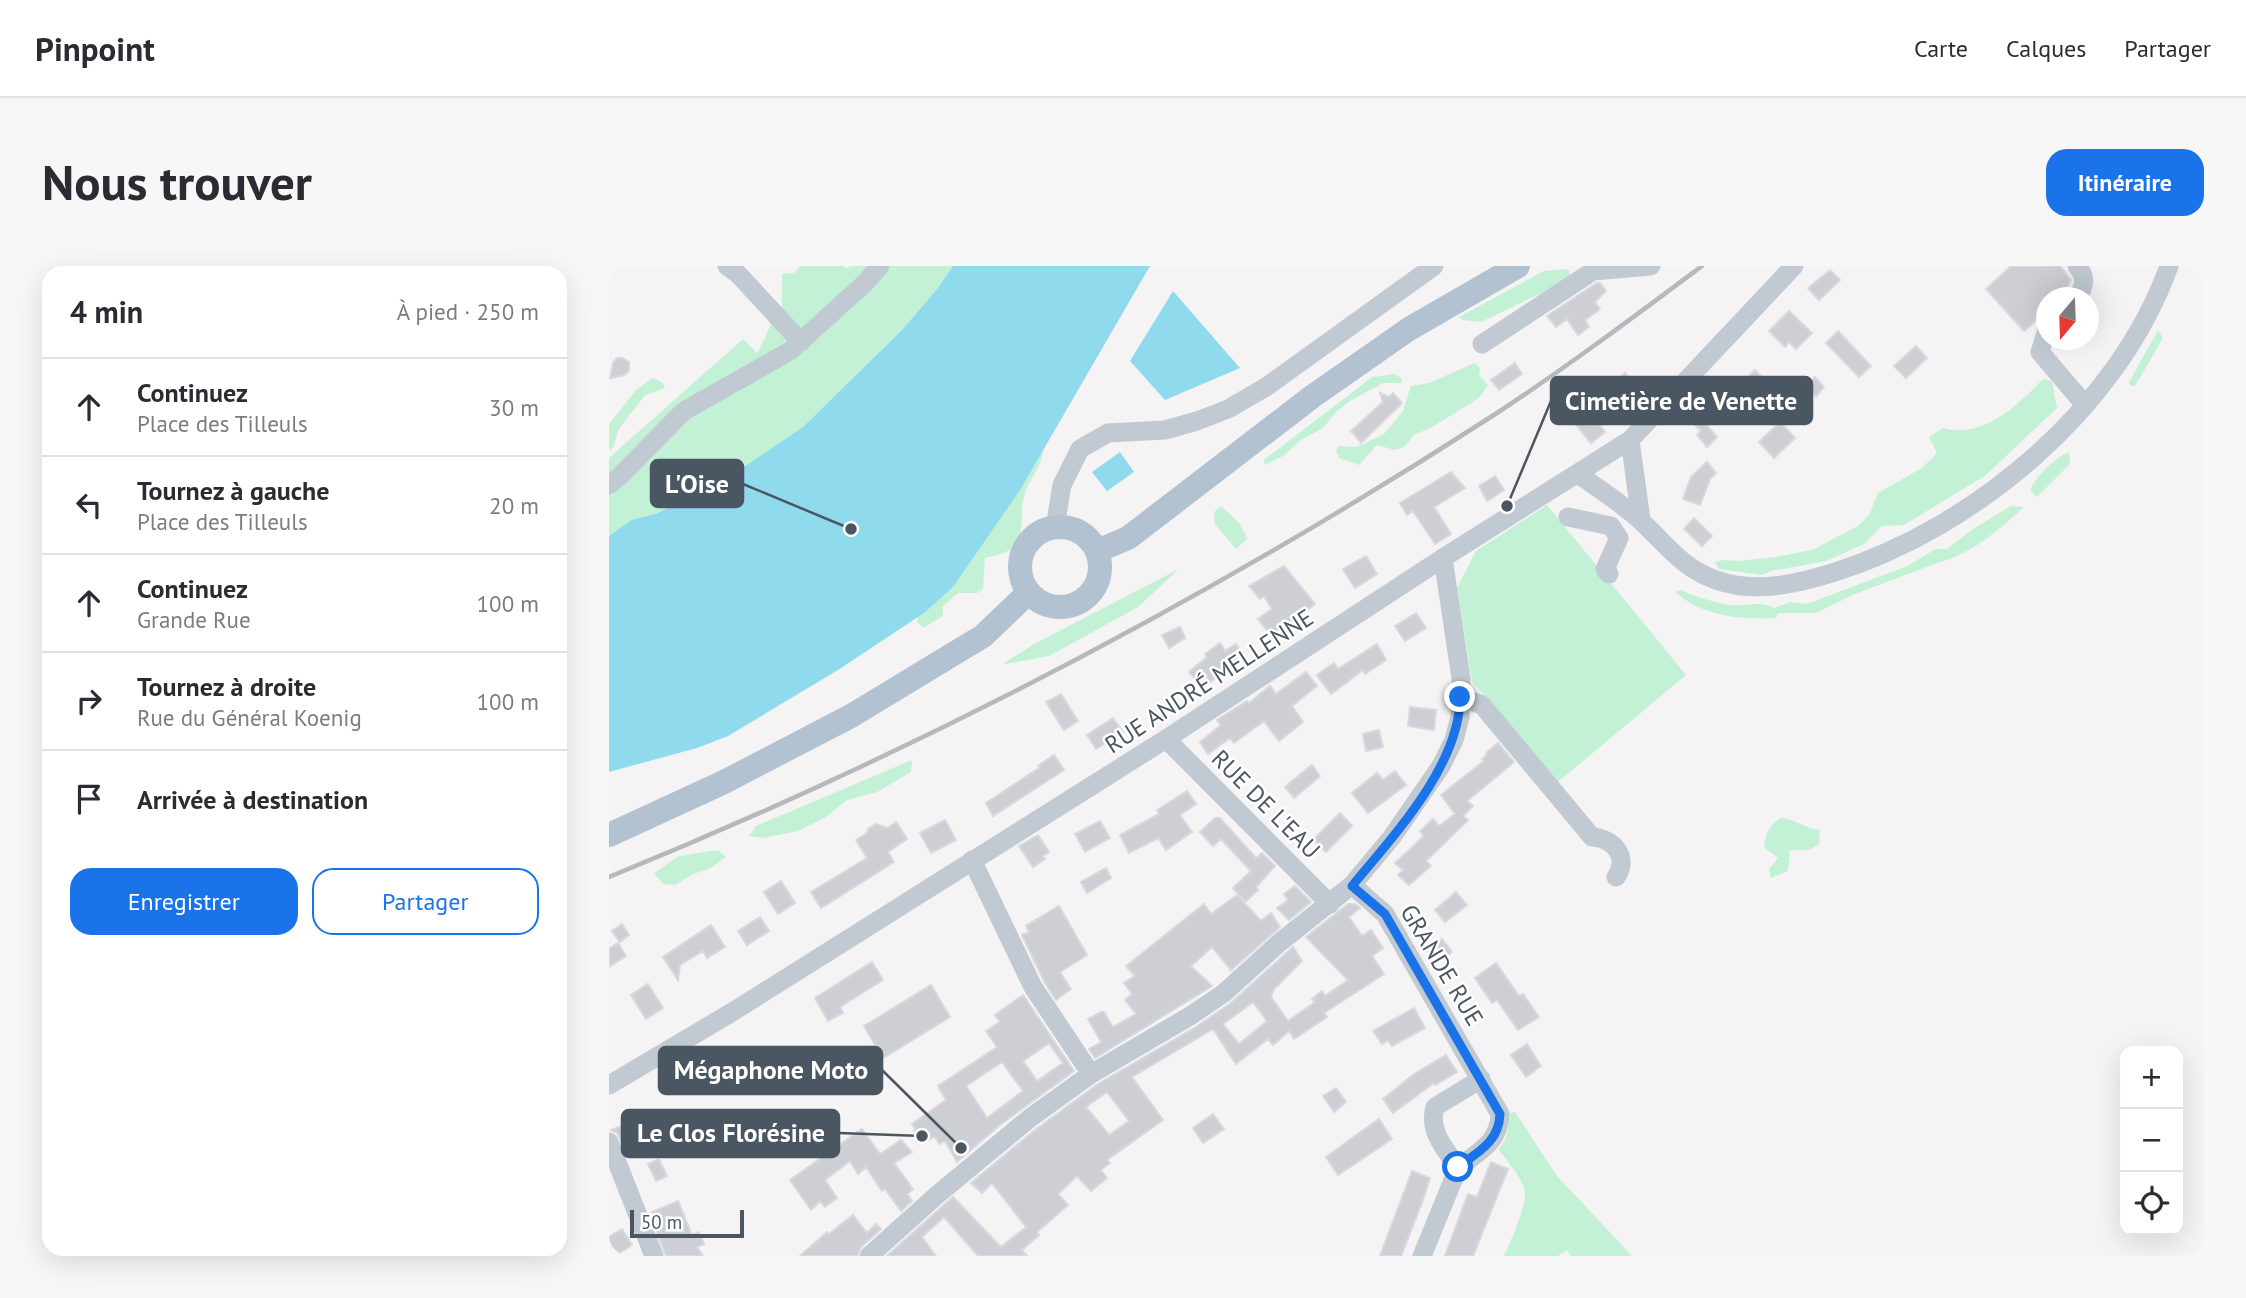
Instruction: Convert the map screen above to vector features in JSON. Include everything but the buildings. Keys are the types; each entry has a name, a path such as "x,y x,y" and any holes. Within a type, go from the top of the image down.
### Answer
{"main road":[{"path":"1097,551 1128,538 1313,396 1409,329 1518,266"},
{"path":"1055,527 1080,532 1090,540 1097,551 1100,576 1095,588 1076,604 1050,606 1038,601 1023,582 1020,570 1025,547 1043,530 1055,527"},
{"path":"609,835 722,783 851,716 983,636 1029,592"}],"street":[{"path":"727,266 738,274 801,342"},
{"path":"615,481 684,411 790,351 880,266"},
{"path":"1055,527 1062,485 1080,449 1108,433 1165,430 1228,409 1266,387 1434,266"},
{"path":"1482,344 1593,271 1651,266"},
{"name":"RUE ANDRÉ MELLENNE","path":"609,1085 734,1011 1166,739 1443,558 1630,440 1794,266"},
{"path":"2077,266 2083,273 2082,287"},
{"path":"1578,474 1641,520 1674,556 1696,572 1717,581 1744,587 1770,587 1811,580 1861,564 1907,544 1980,499 2022,467 2057,435 2113,370 2169,266"},
{"path":"2041,350 2085,405"},
{"path":"1630,440 1641,520"},
{"path":"1546,493 1572,522 1611,526 1616,531 1619,538 1605,569 1609,574"},
{"path":"869,1256 1030,1118 1091,1074 1224,993 1279,943 1352,886 1392,837 1441,766 1454,740 1460,717 1461,678 1443,558"},
{"path":"1460,697 1482,705 1592,837 1602,838 1618,849 1621,867 1616,877"},
{"name":"RUE DE L'EAU","path":"1166,739 1330,904"},
{"path":"972,860 1033,987 1091,1074"},
{"name":"GRANDE RUE","path":"1352,886 1385,914 1500,1114 1500,1128 1493,1140 1458,1167"},
{"path":"1422,1256 1458,1167 1434,1130 1431,1119 1434,1107 1481,1079"},
{"path":"609,1142 654,1256"}],"green space":[{"path":"800,266 843,266 847,269 850,266 953,266 902,330 803,427 752,465 658,513 631,520 609,536 609,458 743,339 757,353 782,309 782,274 794,273"},
{"path":"1568,269 1570,276 1560,284 1481,322 1462,320 1459,317 1544,271"},
{"path":"2158,330 2163,338 2135,386 2131,386 2129,382"},
{"path":"1475,363 1480,368 1479,375 1488,385 1479,398 1414,435 1404,447 1395,450 1377,445 1359,465 1339,458 1336,451 1338,446 1356,447 1383,435 1403,411 1411,386 1429,383"},
{"path":"1395,374 1401,378 1402,383 1383,383 1350,401 1336,412 1323,428 1265,465 1264,460 1372,377"},
{"path":"653,378 662,382 665,388 645,395 618,430 614,446 609,451 609,424 637,389"},
{"path":"2043,379 2052,381 2057,408 1986,475 1904,525 1882,526 1864,544 1826,561 1762,575 1719,569 1715,562 1776,557 1812,550 1858,526 1869,515 1878,493 1922,468 1937,453 1929,437 1943,428 1972,429 1998,418 2022,400"},
{"path":"1042,442 1042,457 1026,490 1020,534 1015,545 1005,552 985,558 983,589 977,593 958,593 943,606 943,616 923,628 917,622 919,611"},
{"path":"2069,452 2070,464 2037,497 2030,490 2037,479 2052,463"},
{"path":"1547,505 1686,675 1558,782 1472,681 1457,588 1476,551"},
{"path":"1221,506 1240,524 1247,539 1236,549 1215,524 1214,512"},
{"path":"2011,506 2024,507 1972,548 1855,594 1816,613 1778,613 1776,618 1736,617 1697,606 1675,592 1681,590 1730,605 1764,604 1774,608 1791,602 1807,604 1907,566 1936,549 1947,549 1973,529"},
{"path":"1179,569 1138,607 1049,656 1004,663 1036,643"},
{"path":"912,760 911,772 877,792 847,800 826,817 798,831 763,838 749,836 756,826"},
{"path":"1781,818 1820,830 1819,844 1809,850 1790,850 1788,871 1771,878 1769,869 1778,858 1764,847 1771,827"},
{"path":"718,850 726,857 709,869 693,874 675,885 663,884 654,873 679,856"},
{"path":"1515,1112 1557,1176 1632,1256 1571,1256 1567,1250 1558,1256 1504,1256 1525,1198 1521,1181 1498,1149 1506,1137 1508,1114"}],"water":[{"path":"953,266 1150,266 1020,490 953,587 924,613 838,670 728,736 697,748 609,772 609,536 631,520 658,513 747,465 803,427 902,330"},
{"path":"1173,291 1240,368 1165,400 1130,361"},
{"path":"1120,452 1134,472 1107,491 1092,472"}],"railway":[{"path":"609,877 839,777 952,723 1174,607 1283,545 1497,413 1702,266"}],"place":[{"name":"Cimetière de Venette","path":"1507,506"},
{"name":"L'Oise","path":"851,529"},
{"name":"Le Clos Florésine","path":"922,1136"},
{"name":"Mégaphone Moto","path":"961,1148"}],"route":[{"path":"1458,1167 1493,1140 1500,1128 1500,1114 1385,914 1352,886 1392,837 1441,766 1454,740 1460,717 1460,697"}]}
